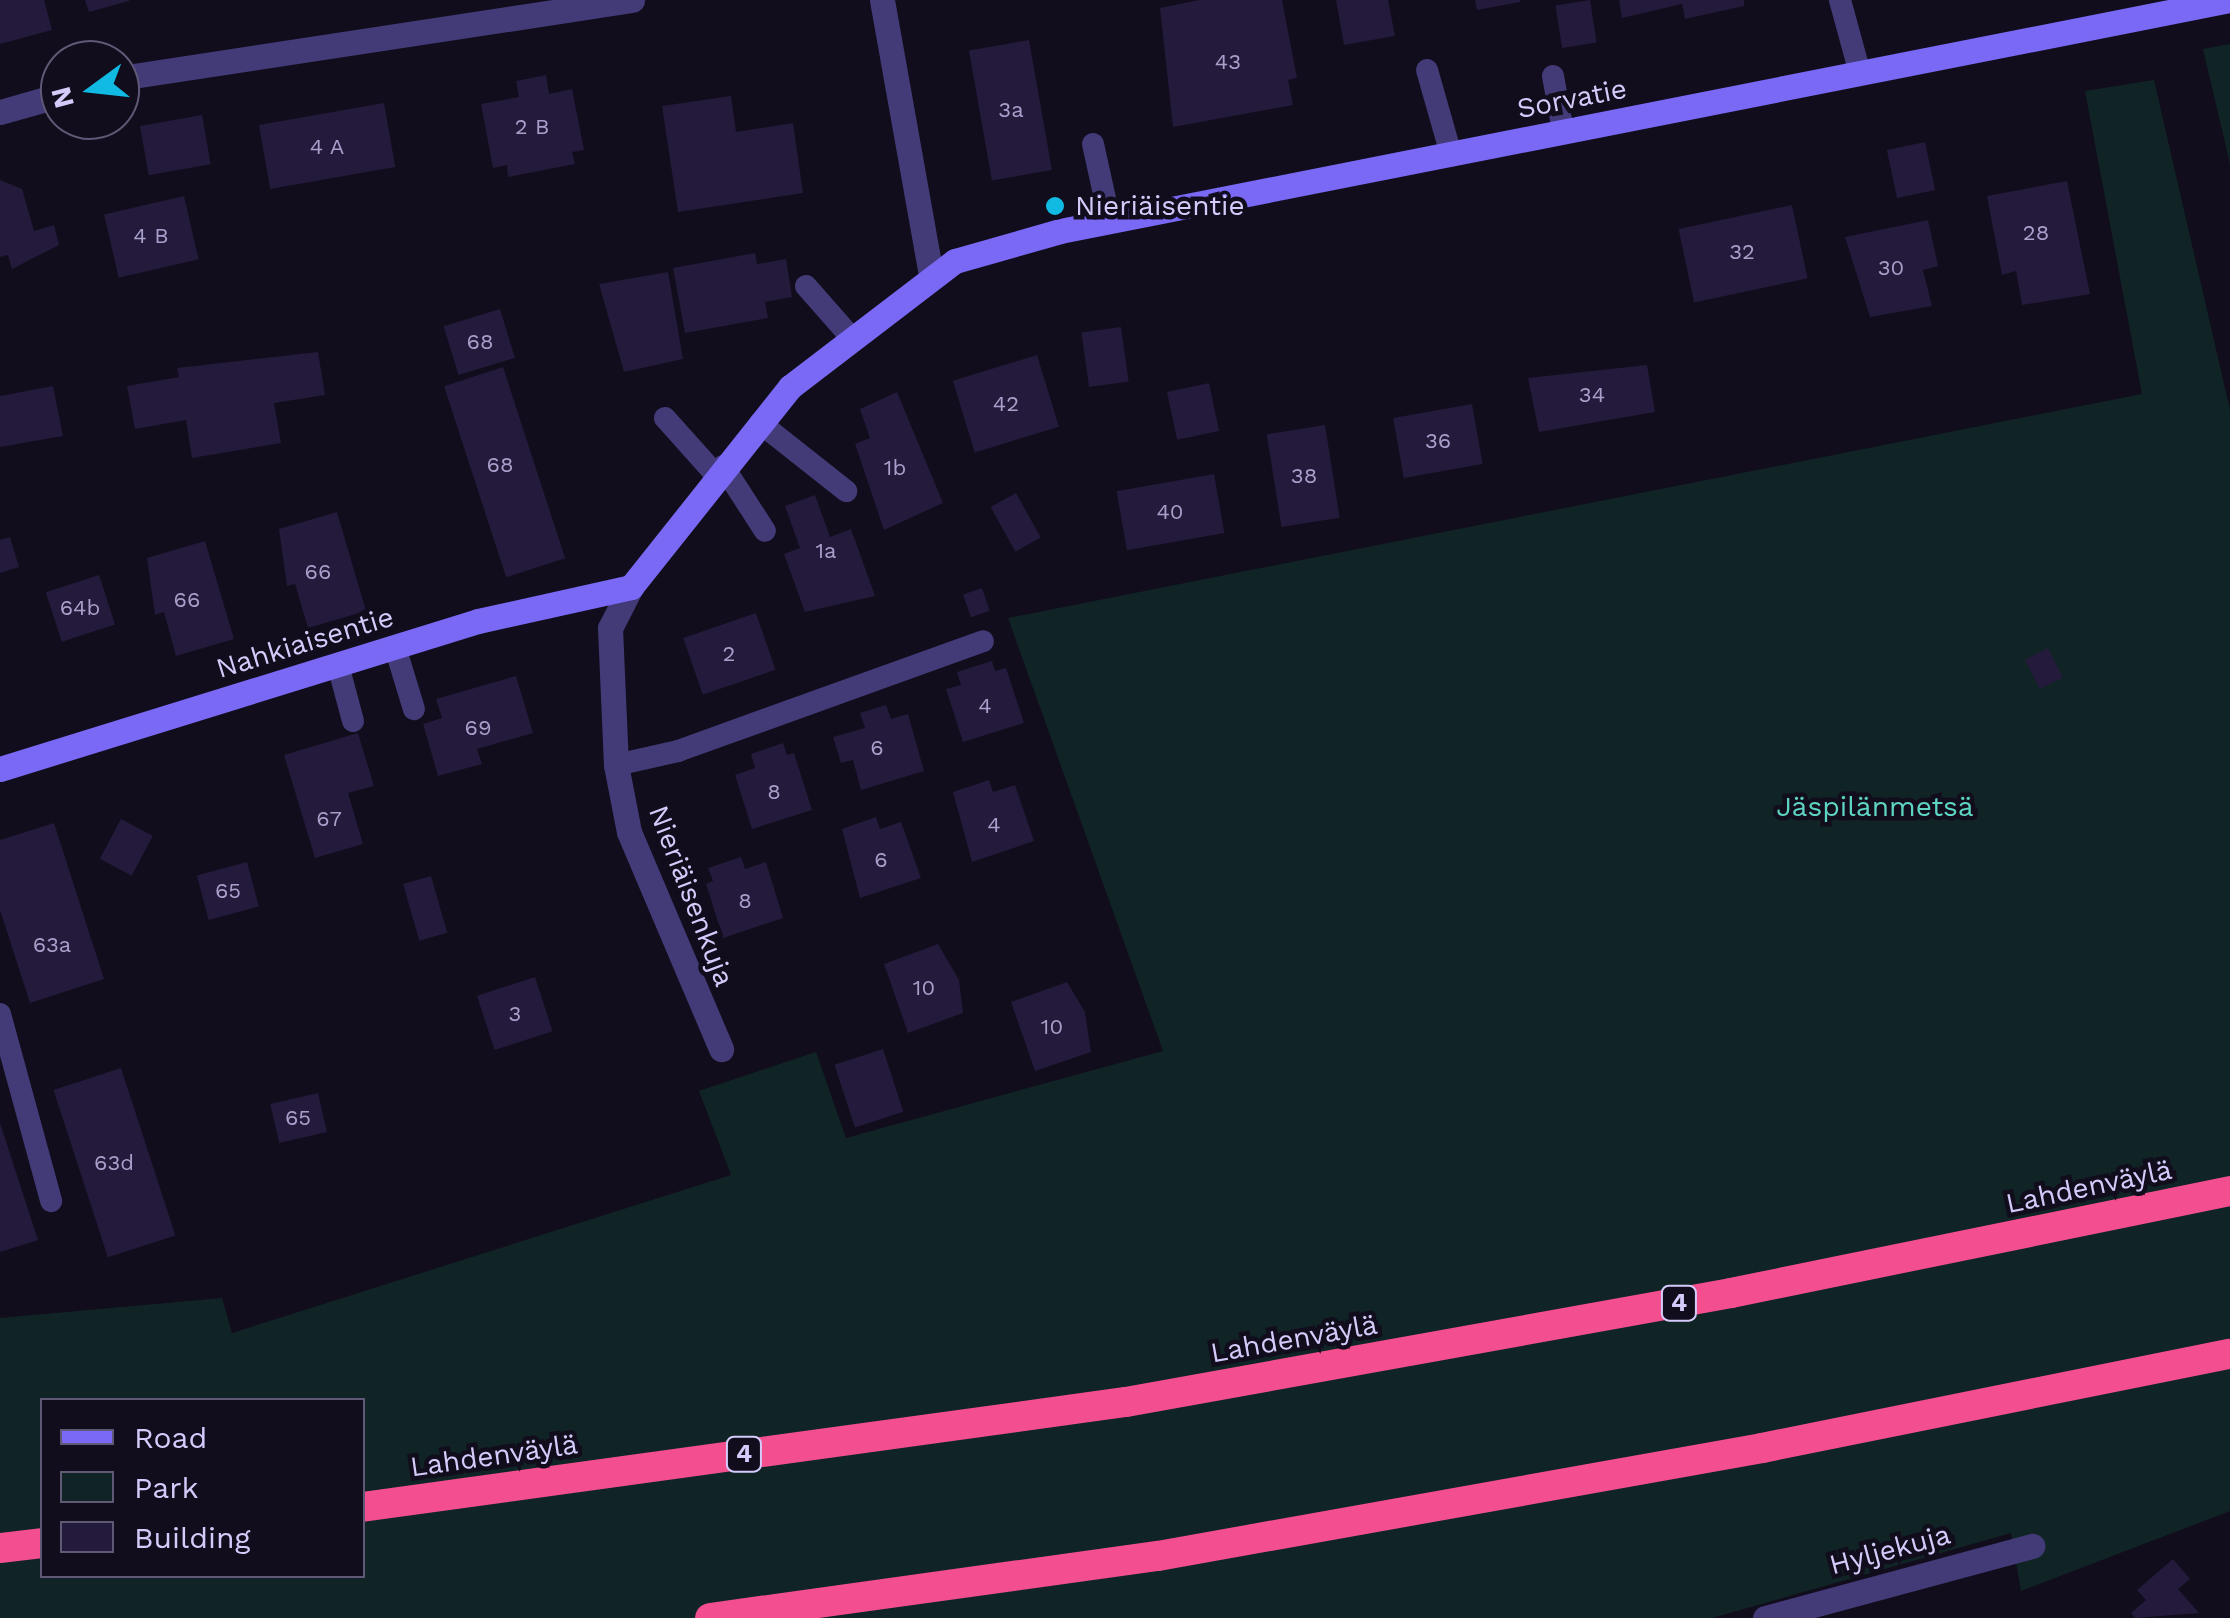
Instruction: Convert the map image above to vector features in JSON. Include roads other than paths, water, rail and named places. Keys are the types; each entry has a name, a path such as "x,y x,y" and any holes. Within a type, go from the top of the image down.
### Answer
{"highway":[{"name":"Lahdenväylä","path":"365,1506 1126,1402 1731,1294 2230,1191"},
{"path":"710,1618 1158,1556 1762,1448 2230,1354"},
{"path":"0,1548 40,1543"}],"street":[{"path":"140,75 632,0"},
{"path":"631,587 760,423 849,335 931,275 882,0"},
{"name":"Sorvatie","path":"931,275 1003,244 1110,221 1563,132 2130,10 2230,0"},
{"path":"0,112 40,101"},
{"name":"Nahkiaisentie","path":"0,769 394,647 599,588 631,587"},
{"name":"Nieriäisenkuja","path":"631,587 610,628 616,765 629,832 720,1050"},
{"name":"Hyljekuja","path":"1765,1618 2032,1546"}],"lane":[{"path":"1840,0 1860,70"},
{"path":"1427,70 1450,154"},
{"path":"1553,76 1563,132"},
{"path":"1092,144 1110,221"},
{"path":"806,286 849,335"},
{"path":"664,418 719,471 765,531"},
{"path":"760,423 846,491"},
{"path":"616,765 678,750 983,640"},
{"path":"394,647 414,708"},
{"path":"338,664 353,722"},
{"path":"0,1014 51,1201"}],"place":[{"name":"Nieriäisentie","path":"1055,206"}],"park label":[{"name":"Jäspilänmetsä","path":"1875,807"}]}
